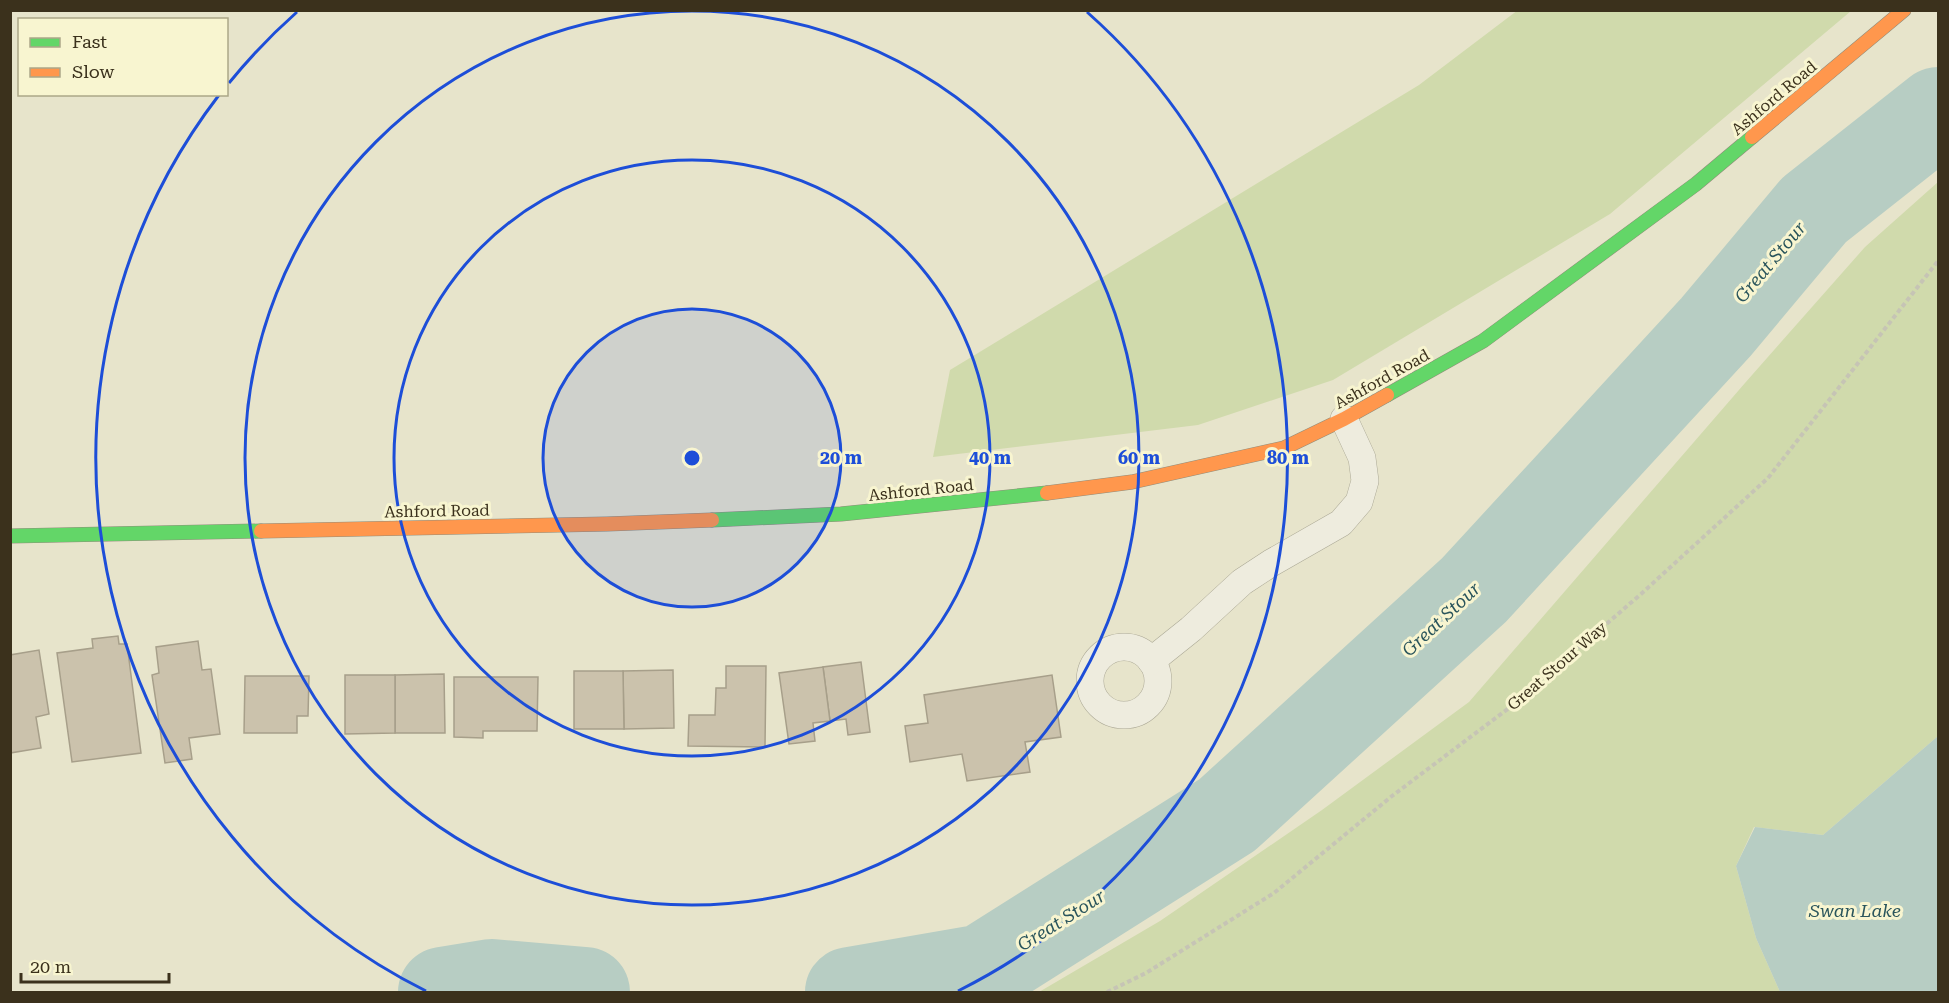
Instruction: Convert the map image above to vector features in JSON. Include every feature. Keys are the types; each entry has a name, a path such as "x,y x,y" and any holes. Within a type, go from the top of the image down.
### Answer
{"highway":[{"name":"Ashford Road","path":"10,536 596,525 841,514 987,500 1132,482 1284,448 1344,419 1483,340 1696,184 1904,10"}],"lane":[{"path":"1151,661 1191,629 1242,582 1341,523 1359,502 1365,481 1362,458 1344,419"}],"path":[{"name":"Great Stour Way","path":"1107,993 1146,973 1274,893 1392,796 1513,705 1641,594 1767,478 1938,261"}],"green space":[{"path":"1518,10 1851,11 1610,214 1333,380 1198,425 933,457 950,370 1419,85"},
{"path":"1938,182 1938,736 1823,835 1754,827 1736,866 1756,938 1780,992 1039,992 1160,921 1322,810 1469,702 1865,247"}],"water":[{"name":"Swan Lake","path":"1938,736 1938,992 1780,992 1756,938 1736,866 1755,827 1823,835"}],"building":[{"path":"118,636 119,644 127,644 141,753 72,762 57,653 93,648 92,639"},
{"path":"198,641 202,670 211,669 220,734 189,738 192,759 165,763 152,675 159,673 156,647"},
{"path":"39,650 49,714 36,717 41,748 10,753 10,655"},
{"path":"861,662 870,732 848,735 846,719 830,721 823,667"},
{"path":"726,666 766,666 765,747 688,746 689,715 715,715 716,688 726,688"},
{"path":"823,667 830,721 813,723 815,741 789,744 779,673"},
{"path":"673,670 674,728 624,729 623,671"},
{"path":"574,671 623,671 624,729 574,729"},
{"path":"444,674 445,733 395,733 395,675"},
{"path":"345,675 395,675 395,733 345,734"},
{"path":"1052,675 1061,737 1025,742 1030,772 967,781 962,754 910,762 905,726 928,723 924,695"},
{"path":"245,676 309,676 308,716 297,716 297,733 244,733"},
{"path":"454,677 538,677 537,731 483,731 483,738 454,737"}],"waterway":[{"name":"Great Stour","path":"850,992 983,969 1227,815 1474,590 1716,327 1814,210 1938,112"},
{"name":"Great Stour","path":"443,992 492,984 585,992"}],"traffic: fast":[{"path":"1387,395 1483,341 1696,184 1752,137"},
{"path":"712,520 841,514 1047,493"},
{"path":"10,536 261,531"}],"traffic: slow":[{"path":"1752,137 1904,10"},
{"path":"1047,493 1132,482 1284,448 1387,395"},
{"path":"261,531 712,520"}]}
